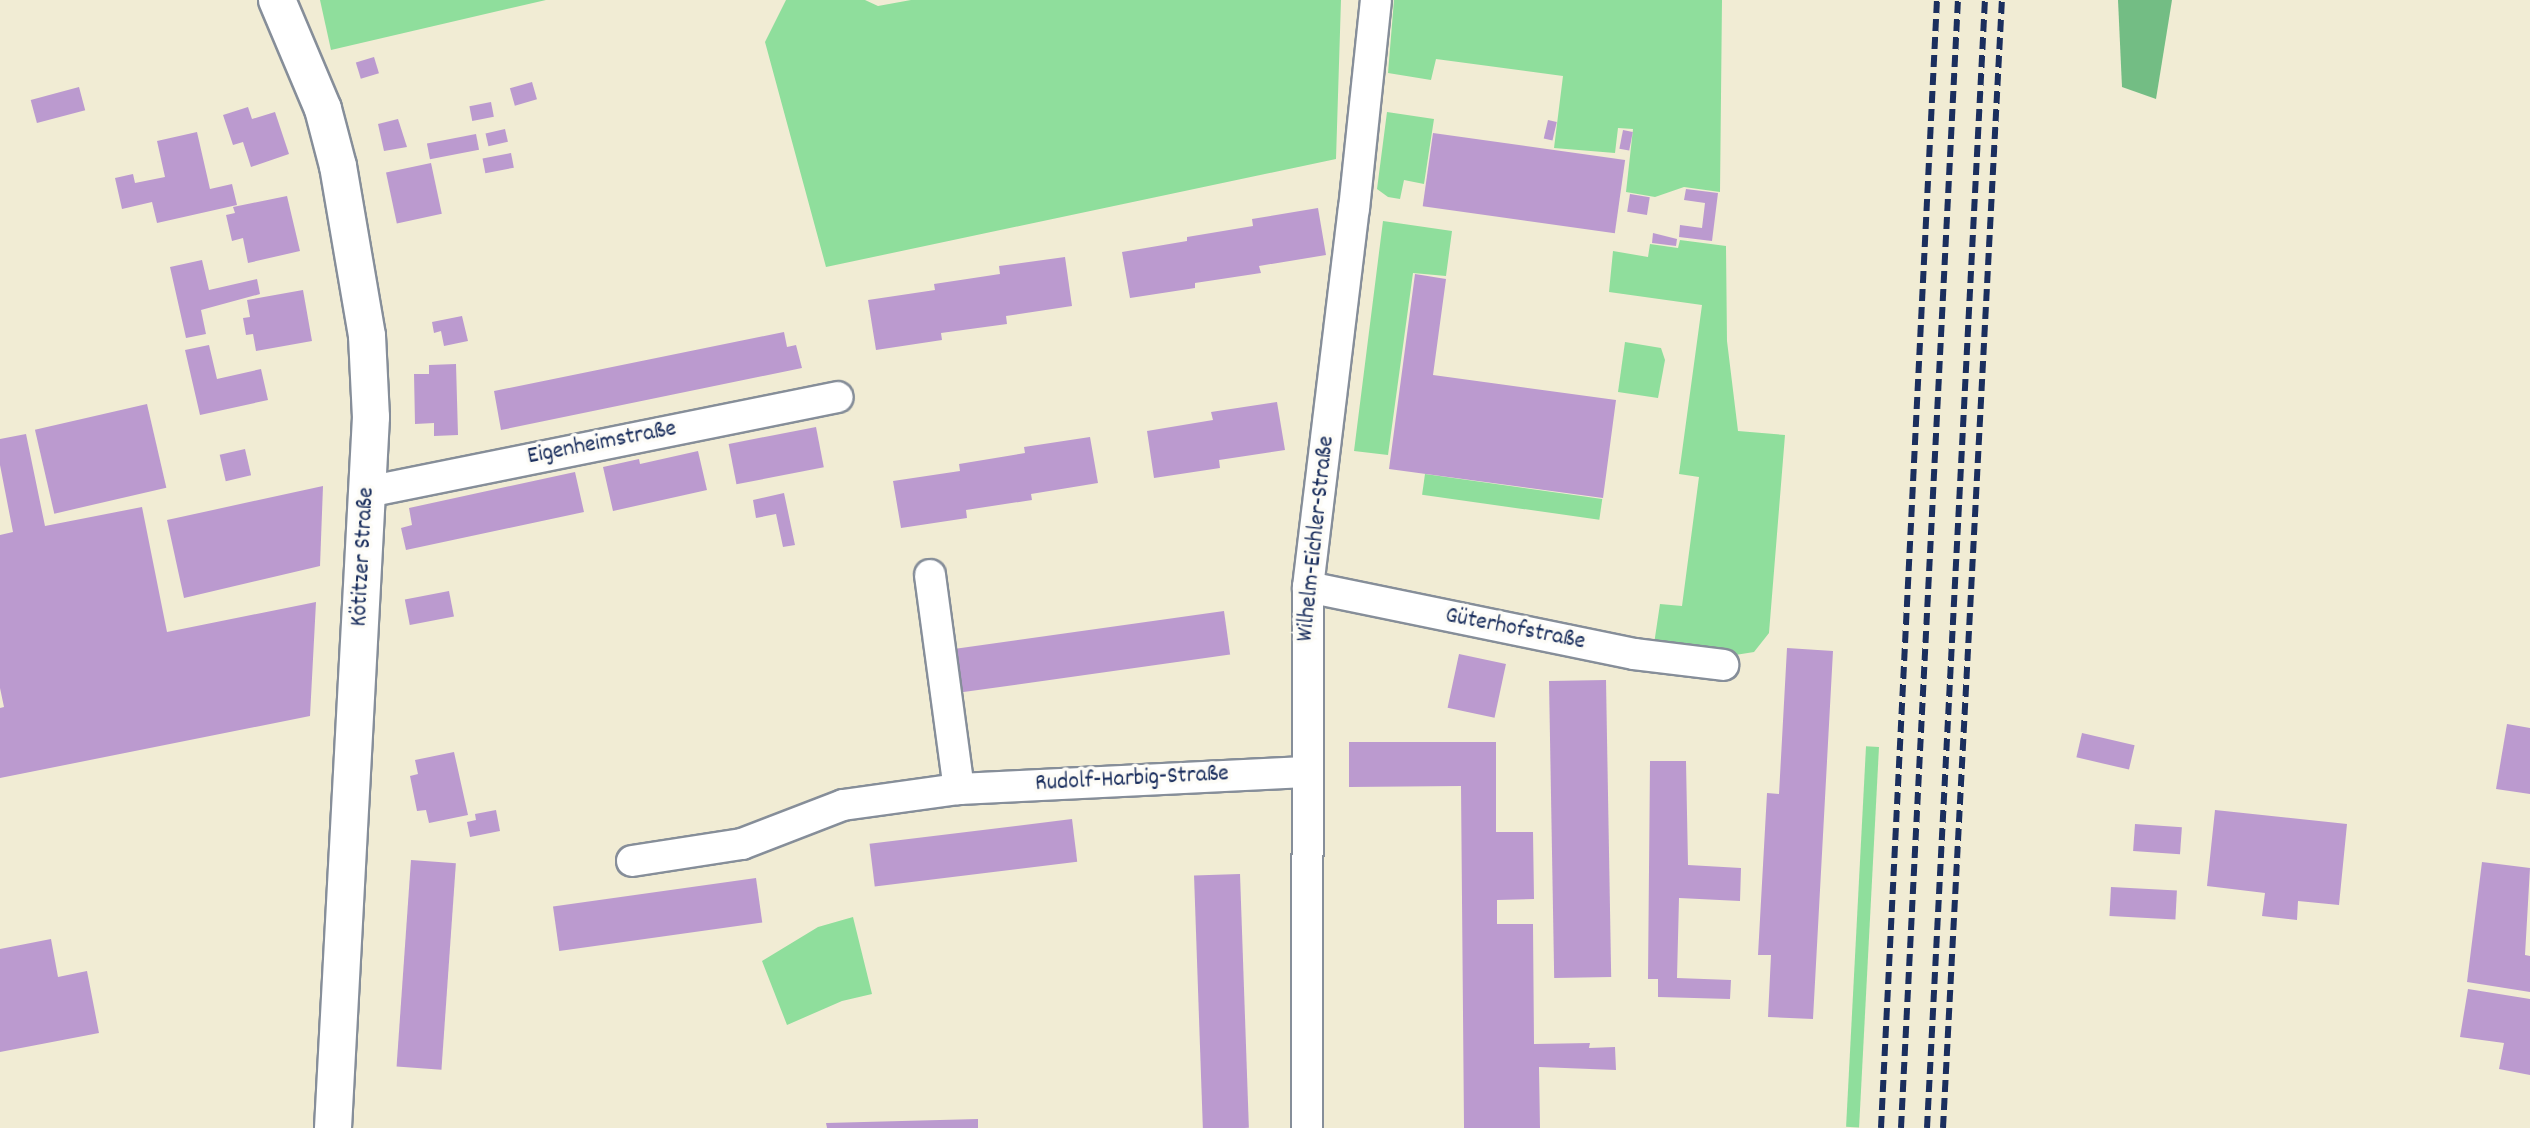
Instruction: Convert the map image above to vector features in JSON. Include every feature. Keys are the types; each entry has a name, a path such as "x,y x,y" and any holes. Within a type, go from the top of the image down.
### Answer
{"street":[{"name":"Kötitzer Straße","path":"277,0 323,109 354,250 368,349 371,417 333,1128"},
{"name":"Wilhelm-Eichler-Straße","path":"1307,1128 1308,587 1376,0"},
{"name":"Eigenheimstraße","path":"367,492 837,397"},
{"path":"930,575 959,789"},
{"name":"Güterhofstraße","path":"1308,587 1634,654 1723,665"},
{"name":"Rudolf-Harbig-Straße","path":"632,861 742,844 843,805 959,789 1306,772"}],"green space":[{"path":"320,0 546,0 331,50"},
{"path":"786,0 865,0 878,6 911,0 1341,0 1336,159 826,267 765,42"},
{"path":"1394,0 1722,0 1720,192 1684,187 1655,197 1626,192 1633,129 1618,128 1615,153 1554,148 1563,76 1436,59 1431,80 1388,73"},
{"path":"2118,0 2172,0 2156,99 2122,87"},
{"path":"1387,112 1434,119 1424,184 1404,180 1400,199 1388,197 1377,189"},
{"path":"1383,221 1452,231 1446,276 1413,273 1388,455 1354,451"},
{"path":"1680,240 1726,246 1727,341 1738,431 1785,435 1769,633 1754,652 1729,656 1654,644 1660,604 1682,606 1699,477 1679,474 1702,305 1609,292 1613,251 1648,257 1650,244 1678,248"},
{"path":"1625,342 1661,348 1665,360 1658,398 1618,392"},
{"path":"1425,474 1602,499 1599,520 1422,495"},
{"path":"1866,746 1879,747 1859,1127 1846,1127"},
{"path":"853,917 872,994 842,1001 787,1025 762,961 818,927"}],"building":[{"path":"374,57 379,73 361,79 356,63"},
{"path":"532,82 537,99 515,106 510,88"},
{"path":"79,87 85,110 37,123 31,100"},
{"path":"491,102 494,117 472,121 469,106"},
{"path":"248,107 252,119 275,112 289,154 251,167 243,142 233,145 223,115"},
{"path":"398,119 407,147 384,151 378,124"},
{"path":"1548,120 1557,122 1552,141 1544,139"},
{"path":"505,129 508,142 488,146 486,133"},
{"path":"1623,130 1633,132 1629,151 1619,149"},
{"path":"197,132 210,189 232,184 237,205 157,223 152,202 122,209 115,178 133,174 135,183 165,177 157,141"},
{"path":"1433,133 1625,160 1615,233 1423,206"},
{"path":"476,134 479,150 430,159 427,144"},
{"path":"511,153 514,168 485,173 483,159"},
{"path":"431,163 442,214 397,223 386,173"},
{"path":"1686,189 1718,193 1712,241 1679,237 1680,225 1702,228 1705,203 1684,200"},
{"path":"1630,194 1650,197 1647,215 1627,212"},
{"path":"287,196 300,251 248,263 243,238 232,241 226,215 235,213 233,207"},
{"path":"1318,208 1326,255 1259,266 1261,273 1195,283 1195,288 1130,298 1122,252 1253,226 1252,219"},
{"path":"1653,233 1677,239 1676,246 1652,243"},
{"path":"1065,257 1072,306 1006,316 1007,324 941,333 942,340 876,350 868,300 935,290 934,284 1000,274 999,266"},
{"path":"202,260 209,290 257,279 260,294 201,310 206,334 186,338 170,267"},
{"path":"1415,274 1446,279 1433,375 1616,400 1603,498 1389,469"},
{"path":"303,290 312,341 256,351 253,334 246,335 243,318 250,317 247,300"},
{"path":"462,316 468,341 444,346 441,331 434,333 432,322"},
{"path":"784,332 787,347 796,345 802,368 501,430 494,391"},
{"path":"209,345 217,379 261,369 268,400 200,415 185,350"},
{"path":"456,364 458,435 434,436 434,423 415,424 414,374 429,374 429,365"},
{"path":"1277,402 1285,450 1219,460 1220,468 1154,478 1147,431 1213,420 1211,412"},
{"path":"147,404 166,488 54,514 35,430"},
{"path":"816,427 824,467 736,484 729,444"},
{"path":"26,434 45,526 142,507 167,632 316,602 310,716 0,778 0,708 4,707 0,688 0,535 13,532 0,465 0,439"},
{"path":"1090,437 1098,483 1031,494 1032,500 966,510 967,518 901,528 893,481 960,471 959,464 1025,453 1024,447"},
{"path":"245,449 251,475 226,481 220,455"},
{"path":"698,451 707,490 613,511 603,467 639,459 640,464"},
{"path":"575,472 584,512 406,550 401,528 412,525 409,508"},
{"path":"323,486 320,566 184,598 167,520"},
{"path":"784,493 795,545 783,547 776,514 756,518 753,500"},
{"path":"449,591 454,617 410,625 405,600"},
{"path":"1224,611 1230,655 962,692 956,649"},
{"path":"1787,648 1833,651 1813,1019 1768,1017 1771,955 1758,955 1767,793 1779,794"},
{"path":"1459,654 1506,664 1495,718 1448,708"},
{"path":"1606,680 1611,977 1554,978 1549,681"},
{"path":"2507,724 2530,728 2530,794 2496,789"},
{"path":"2082,733 2135,745 2129,770 2076,757"},
{"path":"1349,742 1496,742 1496,832 1533,832 1534,899 1497,900 1497,924 1533,924 1534,1044 1590,1043 1589,1048 1615,1047 1616,1070 1539,1067 1540,1128 1464,1128 1461,786 1349,787"},
{"path":"454,752 468,815 429,823 426,810 417,811 410,776 418,774 415,760"},
{"path":"1650,761 1686,761 1688,865 1741,868 1740,901 1679,898 1677,978 1731,980 1730,999 1658,997 1658,979 1648,979"},
{"path":"496,810 500,831 470,837 467,822 476,820 475,814"},
{"path":"2215,810 2347,824 2339,905 2298,901 2297,920 2262,916 2265,893 2207,886"},
{"path":"1072,819 1077,862 875,887 870,844"},
{"path":"2135,824 2182,827 2180,854 2133,851"},
{"path":"411,860 456,863 441,1070 397,1066"},
{"path":"2482,862 2530,868 2525,955 2530,956 2530,992 2467,982"},
{"path":"1240,874 1249,1128 1203,1128 1194,876"},
{"path":"756,878 762,923 559,951 553,907"},
{"path":"2111,887 2177,890 2175,919 2109,916"},
{"path":"51,939 58,977 87,971 99,1033 0,1052 0,949"},
{"path":"2468,989 2530,999 2530,1075 2499,1069 2504,1043 2460,1037"},
{"path":"978,1119 978,1128 827,1128 826,1123"}],"railway":[{"path":"1881,1128 1937,0"},
{"path":"1901,1128 1958,0"},
{"path":"1927,1128 1985,0"},
{"path":"1943,1128 2002,0"}]}
